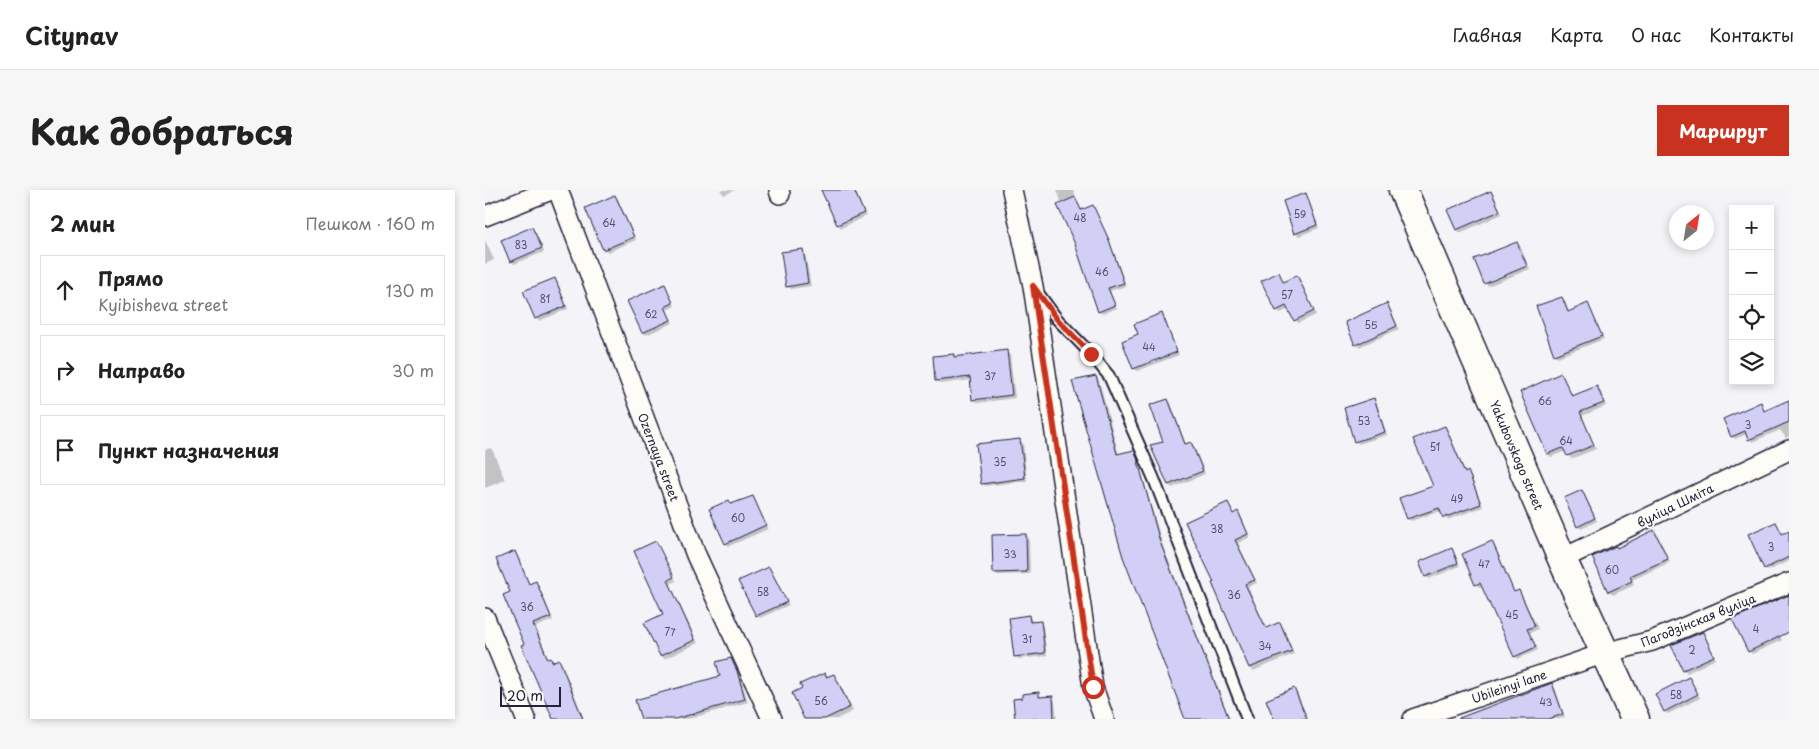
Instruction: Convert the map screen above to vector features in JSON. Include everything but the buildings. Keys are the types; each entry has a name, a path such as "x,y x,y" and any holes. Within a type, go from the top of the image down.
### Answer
{"main road":[{"name":"Yakubovskogo street","path":"1403,190 1561,559 1635,719"}],"street":[{"path":"485,216 551,190"},
{"name":"Ozernaya street","path":"557,190 696,555 772,719"},
{"path":"1012,190 1033,286 1093,687 1104,719"},
{"name":"вуліца Шміта","path":"1561,559 1789,450"},
{"name":"Пагодзінская вуліца","path":"1605,653 1652,641 1789,583"},
{"path":"485,618 526,719"},
{"name":"Ubileinyi lane","path":"1413,719 1605,653"}],"lane":[{"path":"1033,286 1057,319 1091,354 1109,376 1154,479 1247,719"}],"route":[{"path":"1091,354 1057,319 1033,286 1093,687"}]}
